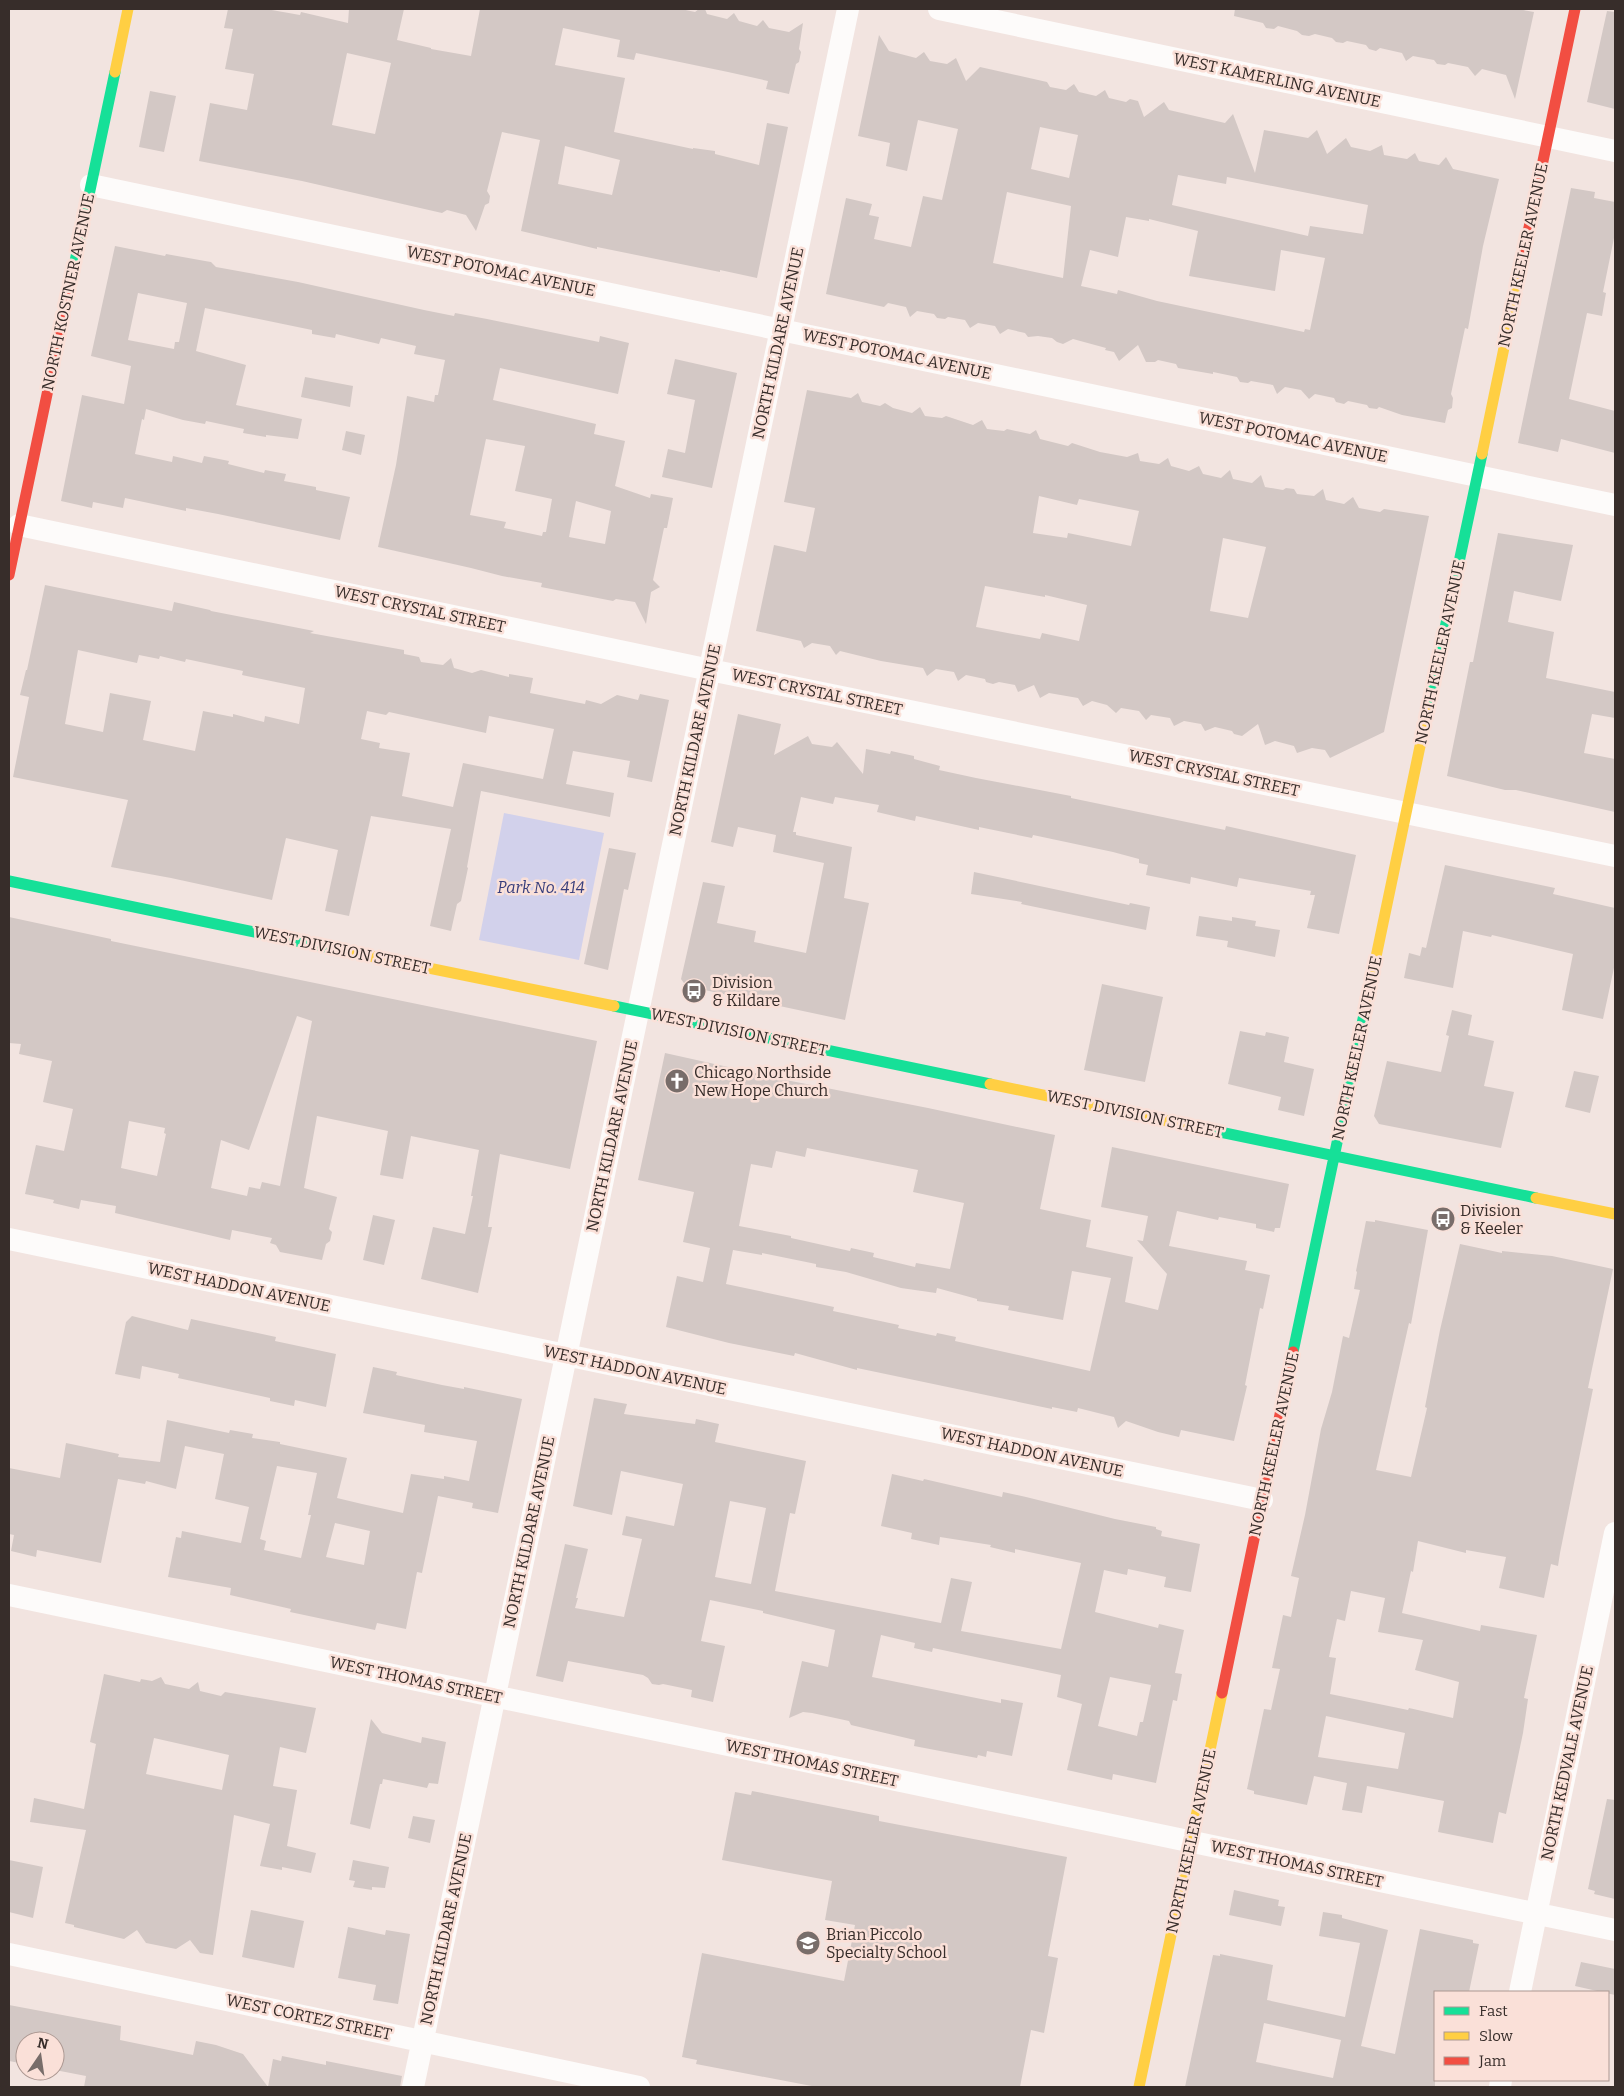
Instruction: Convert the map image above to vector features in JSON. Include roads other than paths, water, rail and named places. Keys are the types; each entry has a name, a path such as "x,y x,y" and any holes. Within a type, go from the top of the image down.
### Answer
{"street":[{"name":"NORTH KOSTNER AVENUE","path":"9,575 128,9"},
{"name":"NORTH KILDARE AVENUE","path":"413,2087 848,9"},
{"name":"WEST KAMERLING AVENUE","path":"939,9 1615,151"},
{"name":"NORTH KEELER AVENUE","path":"1139,2087 1575,9"},
{"name":"WEST POTOMAC AVENUE","path":"91,184 1615,505"},
{"name":"WEST CRYSTAL STREET","path":"19,525 710,670 1615,856"},
{"name":"WEST DIVISION STREET","path":"9,881 1615,1214"},
{"name":"WEST HADDON AVENUE","path":"9,1239 1262,1500"},
{"name":"NORTH KEDVALE AVENUE","path":"1520,1991 1615,1533"},
{"name":"WEST THOMAS STREET","path":"9,1596 1615,1930"},
{"name":"WEST CORTEZ STREET","path":"9,1954 639,2087"}],"place":[{"name":"Division & Kildare","path":"694,991"},
{"name":"Chicago Northside New Hope Church","path":"677,1081"},
{"name":"Division & Keeler","path":"1443,1219"},
{"name":"Brian Piccolo Specialty School","path":"808,1943"}],"park label":[{"name":"Park No. 414","path":"541,887"}]}
